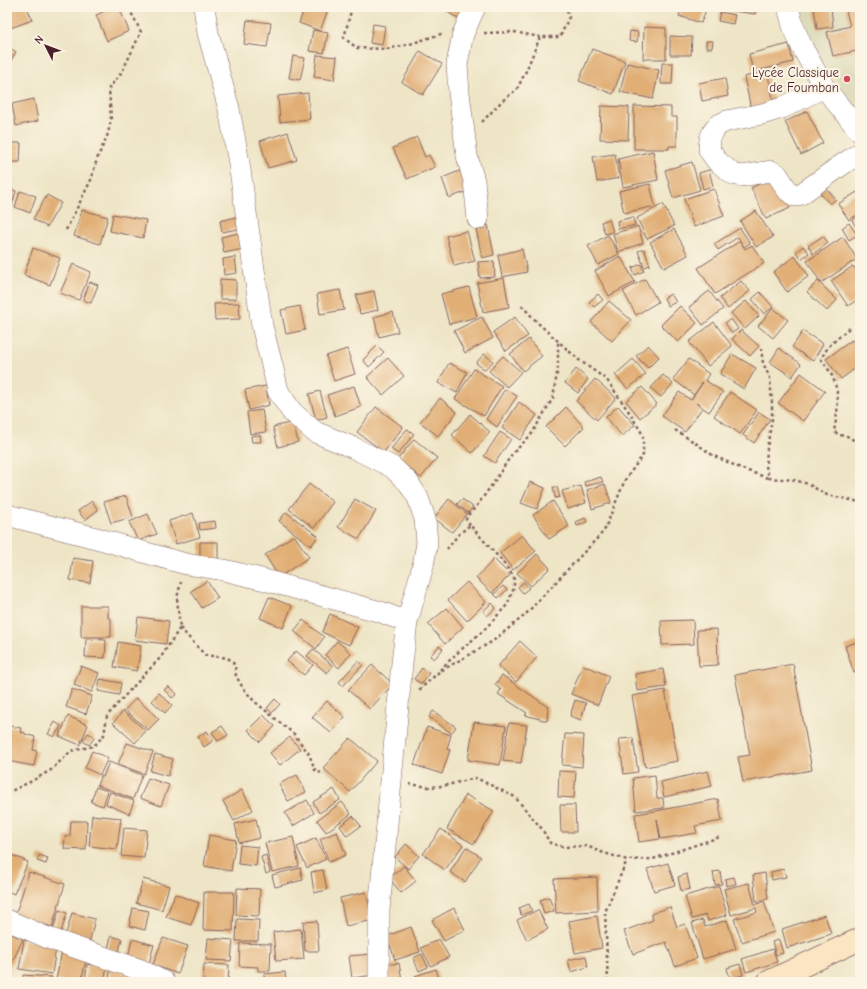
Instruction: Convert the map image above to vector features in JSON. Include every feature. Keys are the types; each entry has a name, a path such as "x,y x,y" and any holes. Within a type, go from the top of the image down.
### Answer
{"main road":[{"path":"768,982 859,942"}],"street":[{"path":"204,7 208,33 229,109 240,163 262,326 278,391 292,412 315,432 354,448 392,467 408,482 418,498 425,519 427,543 423,566 407,622 397,709 379,910 379,982"},
{"path":"788,7 793,26 802,47 824,87 860,132"},
{"path":"469,20 457,64 467,156 474,181 478,218"},
{"path":"824,87 782,108 762,114 726,121 718,125 710,139 709,150 717,161 734,174 742,176 771,171 778,174 788,191 795,196 801,194 860,153"},
{"path":"7,515 100,539 186,564 224,570 261,579 382,612 407,622"},
{"path":"7,920 48,938 141,970 164,982"}],"path":[{"path":"66,230 91,180 97,159 108,134 111,119 109,88 122,72 141,32 127,7"},
{"path":"352,7 344,38 357,48 387,49 410,44 447,32 469,20 484,32 514,32 540,37 560,37 569,17 566,7"},
{"path":"465,140 485,117 517,89 526,72 540,37"},
{"path":"439,672 493,641 524,616 604,531 625,480 643,456 643,435 630,412 607,380 579,360 558,342 521,305"},
{"path":"849,328 828,347 821,359 835,383 837,413 834,431 839,435 847,436 860,444"},
{"path":"397,709 484,630 507,605 514,588 514,577 466,520 467,516 476,507 512,454 531,435 553,398 558,367 558,342"},
{"path":"761,348 763,364 770,378 772,403 772,419 767,448 766,466 769,478"},
{"path":"675,430 714,456 745,470 769,478 795,480 808,484 827,495 860,502"},
{"path":"423,566 441,556 458,535 470,525"},
{"path":"186,564 177,598 180,628 205,655 228,658 236,665 236,676 243,688 254,701 294,734 309,754 314,770 321,773"},
{"path":"7,793 51,770 71,751 94,746 104,735 107,716 161,657 180,628"},
{"path":"390,790 406,784 429,787 443,786 476,778 515,797 542,829 550,843 563,847 587,846 627,860 652,859 720,837"},
{"path":"608,982 605,912 627,860"}],"shaded area":[{"name":"Lycée Classique de Foumban","path":"799,7 860,7 860,117 808,40"}],"building":[{"path":"19,7 27,7 32,20 8,29 7,11"},
{"path":"114,7 119,7 129,31 107,41 96,15"},
{"path":"305,7 329,7 320,31 299,23"},
{"path":"448,7 468,7 460,20 446,11"},
{"path":"682,7 707,7 701,23 679,16"},
{"path":"719,7 756,7 755,14 718,9"},
{"path":"831,7 833,27 817,29 814,8"},
{"path":"845,7 860,7 860,67 856,51 833,56 827,32 850,26"},
{"path":"720,12 735,15 733,24 718,21"},
{"path":"247,20 271,23 267,47 244,44"},
{"path":"373,24 385,26 382,45 370,43"},
{"path":"644,27 666,28 666,59 643,59"},
{"path":"313,30 328,33 324,53 309,51"},
{"path":"630,31 638,32 637,42 629,41"},
{"path":"670,36 692,37 691,55 670,55"},
{"path":"706,41 713,41 712,48 706,48"},
{"path":"789,44 793,62 753,72 749,54"},
{"path":"7,46 16,52 7,67"},
{"path":"592,49 625,61 613,94 579,81"},
{"path":"420,51 442,64 423,95 402,82"},
{"path":"317,55 337,57 334,80 314,77"},
{"path":"293,56 305,58 300,80 289,78"},
{"path":"627,63 659,70 653,99 620,92"},
{"path":"662,63 673,63 672,84 661,84"},
{"path":"767,71 774,103 751,109 744,77"},
{"path":"725,78 728,96 702,101 699,83"},
{"path":"308,93 310,119 280,122 278,96"},
{"path":"34,99 38,121 16,126 12,104"},
{"path":"601,106 629,107 628,140 600,139"},
{"path":"634,106 671,107 671,117 677,117 677,146 669,146 669,149 634,149"},
{"path":"807,111 823,143 801,155 785,122"},
{"path":"288,132 297,160 268,168 260,141"},
{"path":"417,137 425,157 429,155 435,167 407,179 393,148"},
{"path":"7,143 21,143 20,162 7,162"},
{"path":"653,151 658,180 623,187 618,159"},
{"path":"615,154 619,178 597,182 593,157"},
{"path":"692,162 700,190 673,198 665,170"},
{"path":"462,170 470,190 449,198 442,178"},
{"path":"709,170 713,186 703,189 699,173"},
{"path":"775,176 790,208 766,219 751,188"},
{"path":"650,184 655,206 624,213 619,191"},
{"path":"823,185 836,199 830,204 817,190"},
{"path":"7,188 16,191 10,213 7,212"},
{"path":"714,189 724,216 694,227 684,199"},
{"path":"20,191 36,196 30,213 15,207"},
{"path":"857,192 860,196 860,213 849,220 838,204"},
{"path":"47,195 61,203 47,227 33,219"},
{"path":"663,204 674,226 647,239 637,218"},
{"path":"82,210 108,217 100,244 74,236"},
{"path":"756,211 773,237 756,247 740,221"},
{"path":"113,214 146,220 143,238 110,231"},
{"path":"860,215 860,234 852,220"},
{"path":"236,217 238,229 222,232 220,221"},
{"path":"633,217 635,225 618,229 617,221"},
{"path":"609,219 613,232 605,234 601,222"},
{"path":"849,223 857,235 849,240 842,228"},
{"path":"488,225 494,255 482,258 476,228"},
{"path":"638,226 643,243 618,252 613,234"},
{"path":"740,228 750,243 744,247 738,237 718,250 714,244"},
{"path":"674,229 688,255 664,268 650,242"},
{"path":"467,231 475,261 454,266 446,236"},
{"path":"239,233 243,249 224,253 221,237"},
{"path":"608,235 619,254 598,265 588,246"},
{"path":"823,236 828,243 813,254 808,246"},
{"path":"843,237 857,259 821,283 807,261"},
{"path":"740,241 745,249 752,245 764,263 715,294 698,268"},
{"path":"803,246 809,253 801,259 796,252"},
{"path":"33,248 60,258 50,285 24,275"},
{"path":"522,249 527,272 502,277 498,255"},
{"path":"644,249 650,265 644,267 638,251"},
{"path":"620,256 635,282 609,296 595,271"},
{"path":"795,256 809,276 787,292 773,272"},
{"path":"235,257 237,273 224,275 223,259"},
{"path":"494,261 495,277 480,278 478,262"},
{"path":"73,264 91,272 79,300 60,293"},
{"path":"641,264 644,271 635,275 632,268"},
{"path":"853,266 860,276 860,298 848,306 831,281"},
{"path":"504,278 509,307 483,312 477,283"},
{"path":"220,279 236,280 236,299 220,299"},
{"path":"645,279 658,302 636,315 623,291"},
{"path":"741,281 750,291 728,309 720,298"},
{"path":"818,281 837,300 827,311 807,292"},
{"path":"90,282 98,285 91,303 83,300"},
{"path":"469,287 477,317 449,324 441,294"},
{"path":"340,290 344,310 320,314 317,294"},
{"path":"374,291 378,310 360,314 356,295"},
{"path":"709,291 723,309 703,325 689,307"},
{"path":"760,292 773,307 764,314 752,299"},
{"path":"598,294 603,300 594,307 589,302"},
{"path":"671,294 676,302 668,306 664,298"},
{"path":"609,301 631,320 612,341 591,322"},
{"path":"746,301 759,316 745,329 731,313"},
{"path":"239,303 240,319 215,320 214,304"},
{"path":"300,306 305,330 286,334 281,310"},
{"path":"680,306 697,323 678,342 661,325"},
{"path":"773,308 788,320 773,338 758,326"},
{"path":"393,312 398,332 379,337 374,317"},
{"path":"482,317 493,338 465,353 454,331"},
{"path":"515,317 528,336 506,351 493,332"},
{"path":"731,319 738,329 732,333 725,323"},
{"path":"714,322 732,346 708,366 689,342"},
{"path":"741,330 759,346 750,356 732,339"},
{"path":"803,331 823,344 813,361 792,347"},
{"path":"529,339 542,356 523,371 510,354"},
{"path":"852,340 860,351 860,365 841,379 826,359"},
{"path":"648,345 659,357 648,368 636,356"},
{"path":"377,346 384,352 369,367 363,360"},
{"path":"779,348 801,364 792,377 770,362"},
{"path":"347,349 355,374 334,381 326,356"},
{"path":"484,354 493,361 485,370 476,363"},
{"path":"732,354 756,368 744,389 720,374"},
{"path":"503,356 521,372 507,387 489,371"},
{"path":"388,358 404,376 383,395 367,377"},
{"path":"633,359 646,374 628,389 615,375"},
{"path":"689,359 709,374 705,380 723,392 709,412 696,403 702,408 685,432 662,416 679,392 691,400 703,382 694,395 673,379"},
{"path":"449,363 467,372 457,393 438,383"},
{"path":"474,369 502,386 484,416 455,399"},
{"path":"576,369 588,379 578,393 565,383"},
{"path":"801,373 825,391 803,421 778,403"},
{"path":"663,375 673,384 661,397 651,388"},
{"path":"595,379 616,398 597,420 576,401"},
{"path":"266,386 269,405 249,410 245,390"},
{"path":"354,386 361,407 335,416 327,395"},
{"path":"642,387 657,404 640,418 626,401"},
{"path":"505,389 517,396 497,427 486,419"},
{"path":"320,391 327,417 316,420 309,394"},
{"path":"730,392 757,410 740,434 714,416"},
{"path":"440,398 457,412 438,436 420,422"},
{"path":"519,402 537,415 520,440 502,428"},
{"path":"618,406 635,425 622,436 606,417"},
{"path":"376,407 403,427 384,452 357,432"},
{"path":"566,407 584,427 565,446 546,427"},
{"path":"262,410 266,432 250,434 247,412"},
{"path":"759,412 770,419 754,443 743,435"},
{"path":"470,414 490,432 472,453 452,435"},
{"path":"293,422 298,442 278,447 273,427"},
{"path":"407,429 414,434 398,454 391,449"},
{"path":"500,432 511,439 495,463 484,456"},
{"path":"260,435 261,442 252,442 251,436"},
{"path":"414,439 437,458 421,478 398,459"},
{"path":"601,477 603,482 586,486 584,482"},
{"path":"530,482 545,488 537,509 521,503"},
{"path":"309,484 333,502 314,528 289,509"},
{"path":"605,484 611,503 592,509 587,490"},
{"path":"581,486 586,503 568,509 562,491"},
{"path":"553,487 557,487 560,497 555,498"},
{"path":"126,496 133,517 111,523 104,502"},
{"path":"355,499 376,511 359,539 338,527"},
{"path":"449,499 467,514 452,532 434,518"},
{"path":"462,499 473,507 468,513 457,504"},
{"path":"92,501 98,510 85,520 78,511"},
{"path":"553,501 569,526 549,539 533,515"},
{"path":"286,512 318,536 311,546 279,521"},
{"path":"193,513 200,537 176,544 169,521"},
{"path":"148,514 157,534 138,541 129,522"},
{"path":"585,518 587,522 577,526 576,522"},
{"path":"215,521 216,528 200,530 199,523"},
{"path":"294,535 309,557 279,577 265,555"},
{"path":"522,535 536,551 513,570 500,553"},
{"path":"200,542 218,542 218,561 200,560"},
{"path":"537,554 550,568 531,586 517,573"},
{"path":"73,558 93,561 90,583 70,580"},
{"path":"494,559 510,575 492,593 476,578"},
{"path":"207,581 218,598 202,608 191,591"},
{"path":"467,582 486,602 467,621 448,600"},
{"path":"524,582 529,588 523,593 518,587"},
{"path":"503,586 507,590 498,598 494,594"},
{"path":"269,597 292,606 283,628 260,618"},
{"path":"492,603 496,608 487,616 483,611"},
{"path":"81,606 108,606 108,618 111,618 111,637 81,637"},
{"path":"447,608 463,627 445,644 428,624"},
{"path":"330,614 358,627 349,645 322,632"},
{"path":"138,617 169,621 166,644 135,640"},
{"path":"303,620 324,637 316,649 294,631"},
{"path":"693,620 694,644 662,645 661,621"},
{"path":"717,629 718,665 699,666 697,630"},
{"path":"86,639 106,640 105,658 85,657"},
{"path":"337,641 351,653 339,668 325,655"},
{"path":"520,641 537,657 516,682 498,666"},
{"path":"860,641 860,671 854,673 845,646"},
{"path":"118,642 141,646 137,671 114,667"},
{"path":"439,646 443,649 434,659 430,656"},
{"path":"313,649 333,666 327,673 307,656"},
{"path":"296,651 313,665 304,675 287,661"},
{"path":"358,661 363,665 343,686 339,682"},
{"path":"793,664 812,770 743,782 738,757 750,755 735,675"},
{"path":"372,665 393,684 370,709 348,690"},
{"path":"583,665 609,676 598,705 571,694"},
{"path":"81,666 99,673 92,692 74,685"},
{"path":"422,668 429,673 422,684 414,679"},
{"path":"663,669 666,687 637,691 635,674"},
{"path":"502,675 548,707 547,721 525,715 527,713 498,694 501,690 495,685"},
{"path":"100,679 121,683 119,695 98,691"},
{"path":"168,686 177,694 172,698 164,690"},
{"path":"72,689 92,696 86,714 66,707"},
{"path":"665,690 678,761 645,767 632,696"},
{"path":"159,693 172,705 165,713 152,701"},
{"path":"136,698 159,719 148,730 125,710"},
{"path":"275,699 280,704 272,713 267,708"},
{"path":"575,700 586,703 581,720 570,716"},
{"path":"327,701 345,717 331,733 312,717"},
{"path":"123,711 146,731 135,743 113,723"},
{"path":"433,711 456,727 451,733 429,717"},
{"path":"263,715 275,726 260,742 248,730"},
{"path":"68,716 88,725 80,745 59,736"},
{"path":"55,722 61,726 54,737 48,734"},
{"path":"474,722 506,726 500,765 468,760"},
{"path":"509,723 527,725 521,763 503,761"},
{"path":"10,726 21,728 20,732 35,737 33,750 37,751 34,766 7,761 7,738"},
{"path":"222,726 228,735 218,741 212,732"},
{"path":"427,727 451,735 447,749 450,750 442,774 414,765"},
{"path":"207,731 213,741 204,747 198,737"},
{"path":"88,733 95,737 89,745 83,741"},
{"path":"565,734 584,735 582,767 562,765"},
{"path":"290,737 300,749 280,765 270,753"},
{"path":"350,738 377,761 350,792 323,768"},
{"path":"633,738 638,772 624,774 619,739"},
{"path":"127,743 153,752 144,774 118,764"},
{"path":"92,751 108,758 100,775 85,768"},
{"path":"155,754 173,759 168,776 150,771"},
{"path":"109,762 142,775 133,799 97,785 101,776 103,777"},
{"path":"559,771 576,772 574,798 558,797"},
{"path":"708,771 712,786 664,797 661,782"},
{"path":"297,775 306,792 288,801 279,784"},
{"path":"655,775 657,798 663,798 664,808 636,811 633,778"},
{"path":"148,778 169,785 161,806 140,798"},
{"path":"96,787 108,791 103,806 91,802"},
{"path":"334,789 340,800 319,813 313,802"},
{"path":"242,790 253,810 234,821 223,801"},
{"path":"110,792 134,801 129,814 106,804"},
{"path":"466,795 494,811 474,844 447,829"},
{"path":"718,799 722,821 695,826 697,833 661,839 657,819 660,839 639,842 635,814"},
{"path":"307,800 314,813 293,826 285,813"},
{"path":"342,802 351,814 326,832 317,820"},
{"path":"560,805 575,805 576,832 561,832"},
{"path":"92,815 121,818 117,849 89,846"},
{"path":"353,816 361,826 347,836 340,826"},
{"path":"256,819 260,838 239,843 235,824"},
{"path":"71,821 87,821 86,850 64,849 65,836 70,836"},
{"path":"124,828 147,830 144,858 121,856"},
{"path":"441,829 463,845 445,870 423,854"},
{"path":"337,832 346,855 329,862 320,839"},
{"path":"209,835 236,840 231,871 204,866"},
{"path":"293,837 299,866 272,872 265,843"},
{"path":"316,838 326,859 307,868 297,847"},
{"path":"406,844 419,856 408,869 395,857"},
{"path":"240,845 258,847 256,866 238,864"},
{"path":"466,847 481,857 465,882 450,872"},
{"path":"7,853 28,862 14,894 7,891"},
{"path":"39,855 48,858 46,864 37,861"},
{"path":"266,855 270,872 266,874 261,857"},
{"path":"668,863 675,885 654,891 647,869"},
{"path":"404,866 416,881 401,893 389,878"},
{"path":"300,868 303,880 275,887 272,875"},
{"path":"784,869 786,877 772,880 771,872"},
{"path":"323,870 327,890 314,893 311,872"},
{"path":"720,871 722,884 715,885 713,872"},
{"path":"29,872 65,884 52,927 15,916"},
{"path":"765,873 768,899 756,901 753,875"},
{"path":"687,874 690,889 681,891 678,877"},
{"path":"597,877 598,911 556,913 554,879"},
{"path":"734,877 736,884 726,886 725,879"},
{"path":"143,879 169,886 162,910 136,903"},
{"path":"749,883 755,905 764,901 774,932 742,942 734,919 757,912 756,908 731,915 724,889"},
{"path":"719,886 727,915 708,921 706,915 692,919 685,896"},
{"path":"237,888 260,889 259,916 236,915"},
{"path":"204,892 234,892 233,931 203,930"},
{"path":"366,892 373,920 346,926 340,898"},
{"path":"175,894 199,903 191,925 166,917"},
{"path":"549,897 554,911 544,914 540,900"},
{"path":"529,904 532,911 521,915 519,908"},
{"path":"670,907 677,927 685,924 697,958 675,966 666,942 633,954 624,931 653,920 651,914"},
{"path":"133,908 149,911 145,930 129,926"},
{"path":"454,908 465,930 444,941 432,920"},
{"path":"59,910 67,913 60,935 52,933"},
{"path":"538,910 548,929 527,940 517,920"},
{"path":"72,913 95,919 89,944 65,937"},
{"path":"825,915 831,934 787,948 782,929"},
{"path":"597,916 602,948 575,953 569,921"},
{"path":"237,919 259,920 258,941 236,941"},
{"path":"703,920 705,927 727,920 736,949 703,959 692,923"},
{"path":"317,921 319,951 305,951 303,922"},
{"path":"411,927 420,952 395,960 387,936"},
{"path":"301,929 304,959 276,961 273,932"},
{"path":"7,932 23,939 7,973"},
{"path":"111,936 122,939 119,951 108,949"},
{"path":"163,938 188,946 178,974 153,965"},
{"path":"208,938 233,940 231,961 206,960"},
{"path":"132,939 154,945 149,963 128,958"},
{"path":"439,939 449,957 431,966 421,948"},
{"path":"24,940 44,943 56,948 52,974 19,969"},
{"path":"779,940 783,953 776,955 772,942"},
{"path":"240,943 271,944 270,971 258,971 258,967 239,966"},
{"path":"773,949 777,962 746,972 742,959"},
{"path":"62,951 87,956 81,982 56,980"},
{"path":"371,954 374,975 352,978 349,956"},
{"path":"422,954 428,967 419,971 413,958"},
{"path":"586,956 588,967 571,972 568,960"},
{"path":"399,963 402,980 389,982 386,965"},
{"path":"87,964 107,967 104,982 85,982"},
{"path":"204,964 229,965 228,982 203,982"},
{"path":"740,964 743,975 730,979 727,968"},
{"path":"436,969 440,982 417,982 415,976"},
{"path":"110,970 134,973 133,982 109,982"},
{"path":"285,972 286,982 265,982 264,974"},
{"path":"23,975 52,977 51,982 23,982"}],"place":[{"name":"Lycée Classique de Foumban","path":"847,79"}]}
